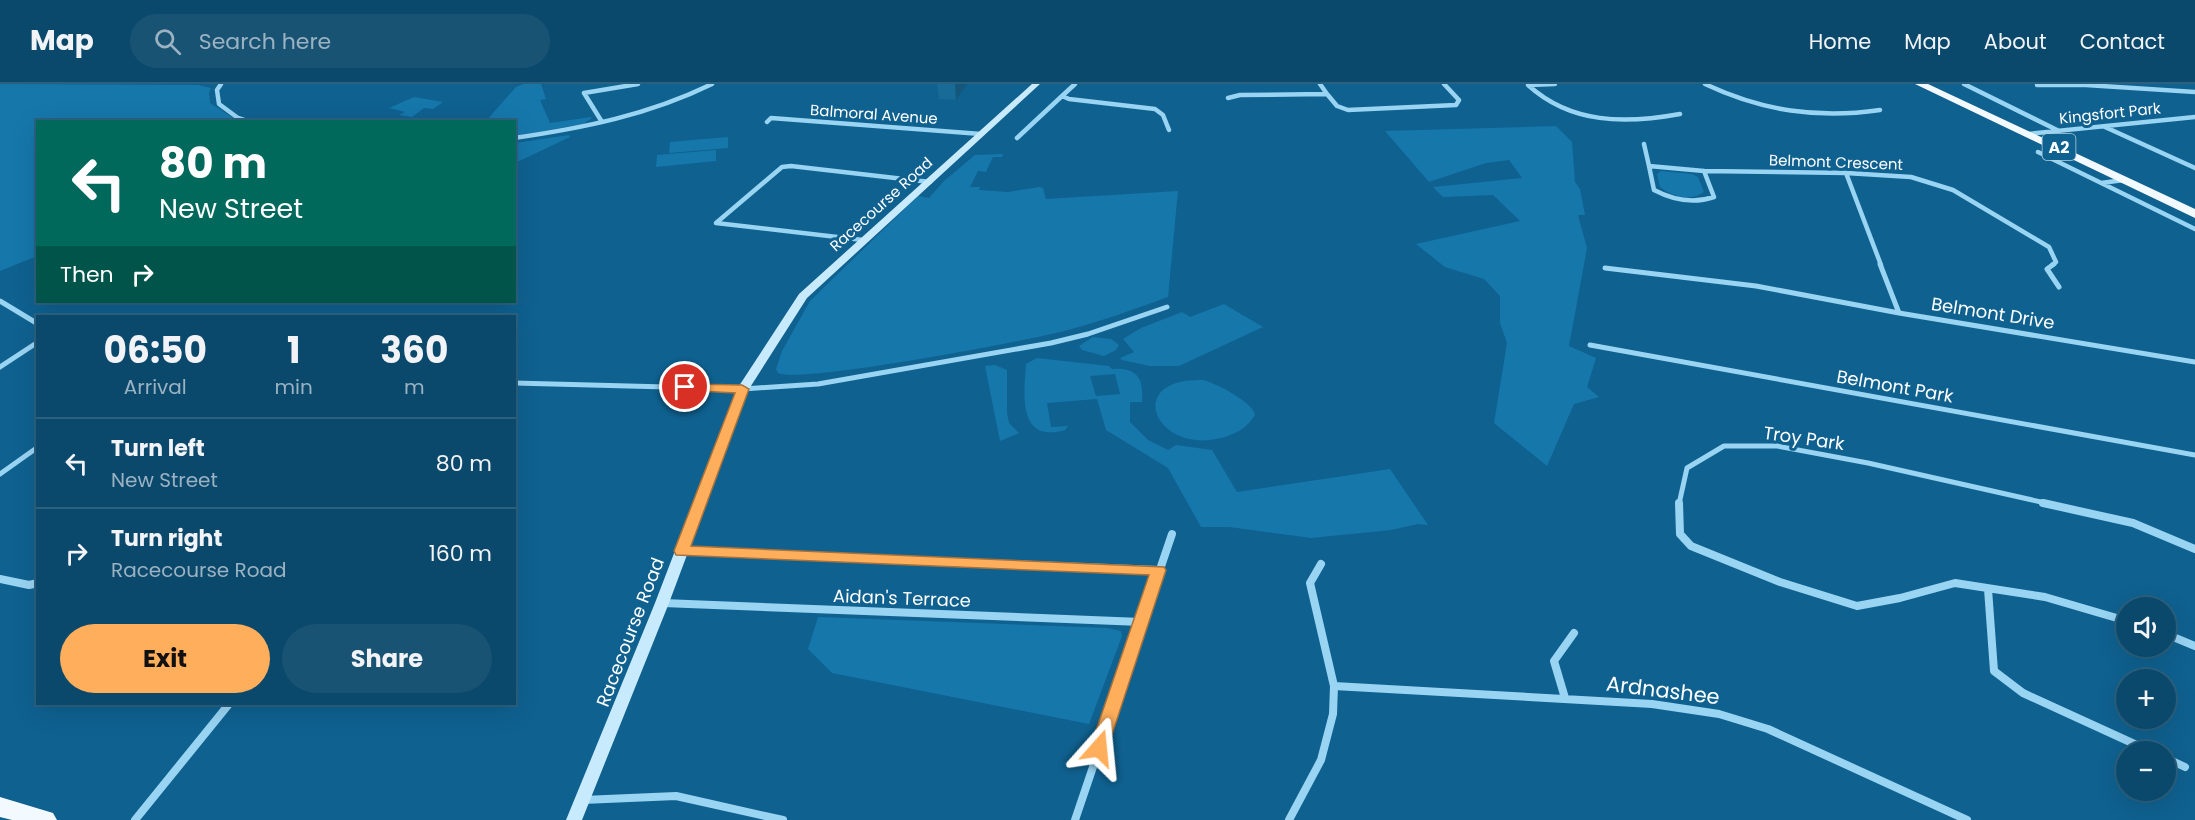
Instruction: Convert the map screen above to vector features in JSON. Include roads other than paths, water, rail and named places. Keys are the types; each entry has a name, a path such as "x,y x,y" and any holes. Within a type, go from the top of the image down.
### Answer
{"highway":[{"name":"A2","path":"1920,84 2128,180 2195,214"},
{"path":"0,807 45,820"}],"main road":[{"name":"Racecourse Road","path":"574,820 662,603 742,389 803,296 1036,84"}],"street":[{"path":"221,84 217,90 219,104 244,120"},
{"path":"602,122 584,93 638,84"},
{"path":"516,138 602,122 661,106 712,84"},
{"path":"1017,138 1075,84"},
{"path":"1320,84 1337,106 1348,110 1456,105 1459,100 1444,84"},
{"path":"1555,84 1528,85 1551,104 1582,115 1638,119 1664,118 1680,114"},
{"path":"1705,84 1735,99 1790,113 1814,115 1880,110"},
{"path":"1964,84 2058,131"},
{"path":"2037,85 2086,85 2195,92"},
{"path":"1228,98 1240,95 1327,94"},
{"path":"1062,96 1069,99 1155,109 1163,115 1169,130"},
{"name":"Kingsfort Park","path":"2028,134 2195,117"},
{"name":"Balmoral Avenue","path":"767,122 771,118 981,134"},
{"path":"2104,126 2195,168"},
{"path":"1644,144 1654,190 1672,198 1705,201 1714,196 1704,171"},
{"path":"2038,152 2195,229"},
{"path":"863,240 716,223 782,167 791,166 930,182"},
{"name":"Belmont Crescent","path":"1649,166 1704,171 1846,173 1911,177 1953,190 2049,246 2056,262 2047,269 2059,287"},
{"path":"1846,173 1899,313"},
{"path":"2101,183 2128,180"},
{"name":"Belmont Drive","path":"1605,268 1685,276 1787,291 1899,313 2195,362"},
{"path":"0,301 36,323"},
{"path":"516,383 742,389 818,384 980,357 1088,334 1167,307"},
{"path":"0,367 36,343"},
{"name":"Belmont Park","path":"1590,345 2195,455"},
{"name":"Troy Park","path":"2116,618 2045,597 1955,583 1900,598 1857,606 1780,582 1691,546 1680,534 1679,503 1687,468 1724,446 1777,446 1868,463 2101,515 2133,524 2195,549"},
{"path":"0,474 36,448"},
{"path":"1075,820 1172,534"},
{"path":"681,551 1158,570"},
{"path":"1289,820 1321,760 1333,714 1334,686 1310,583 1321,564"},
{"path":"0,579 29,585 36,583"},
{"path":"1988,589 1994,670 2023,693 2128,741"},
{"name":"Aidan's Terrace","path":"662,603 1141,622"},
{"path":"1566,698 1554,661 1575,633"},
{"path":"2176,638 2195,646"},
{"name":"Ardnashee","path":"1334,686 1652,704 1719,714 1768,729 1966,820"},
{"path":"135,820 228,705"},
{"path":"2176,762 2185,766"},
{"path":"583,800 676,796 783,820"}]}
